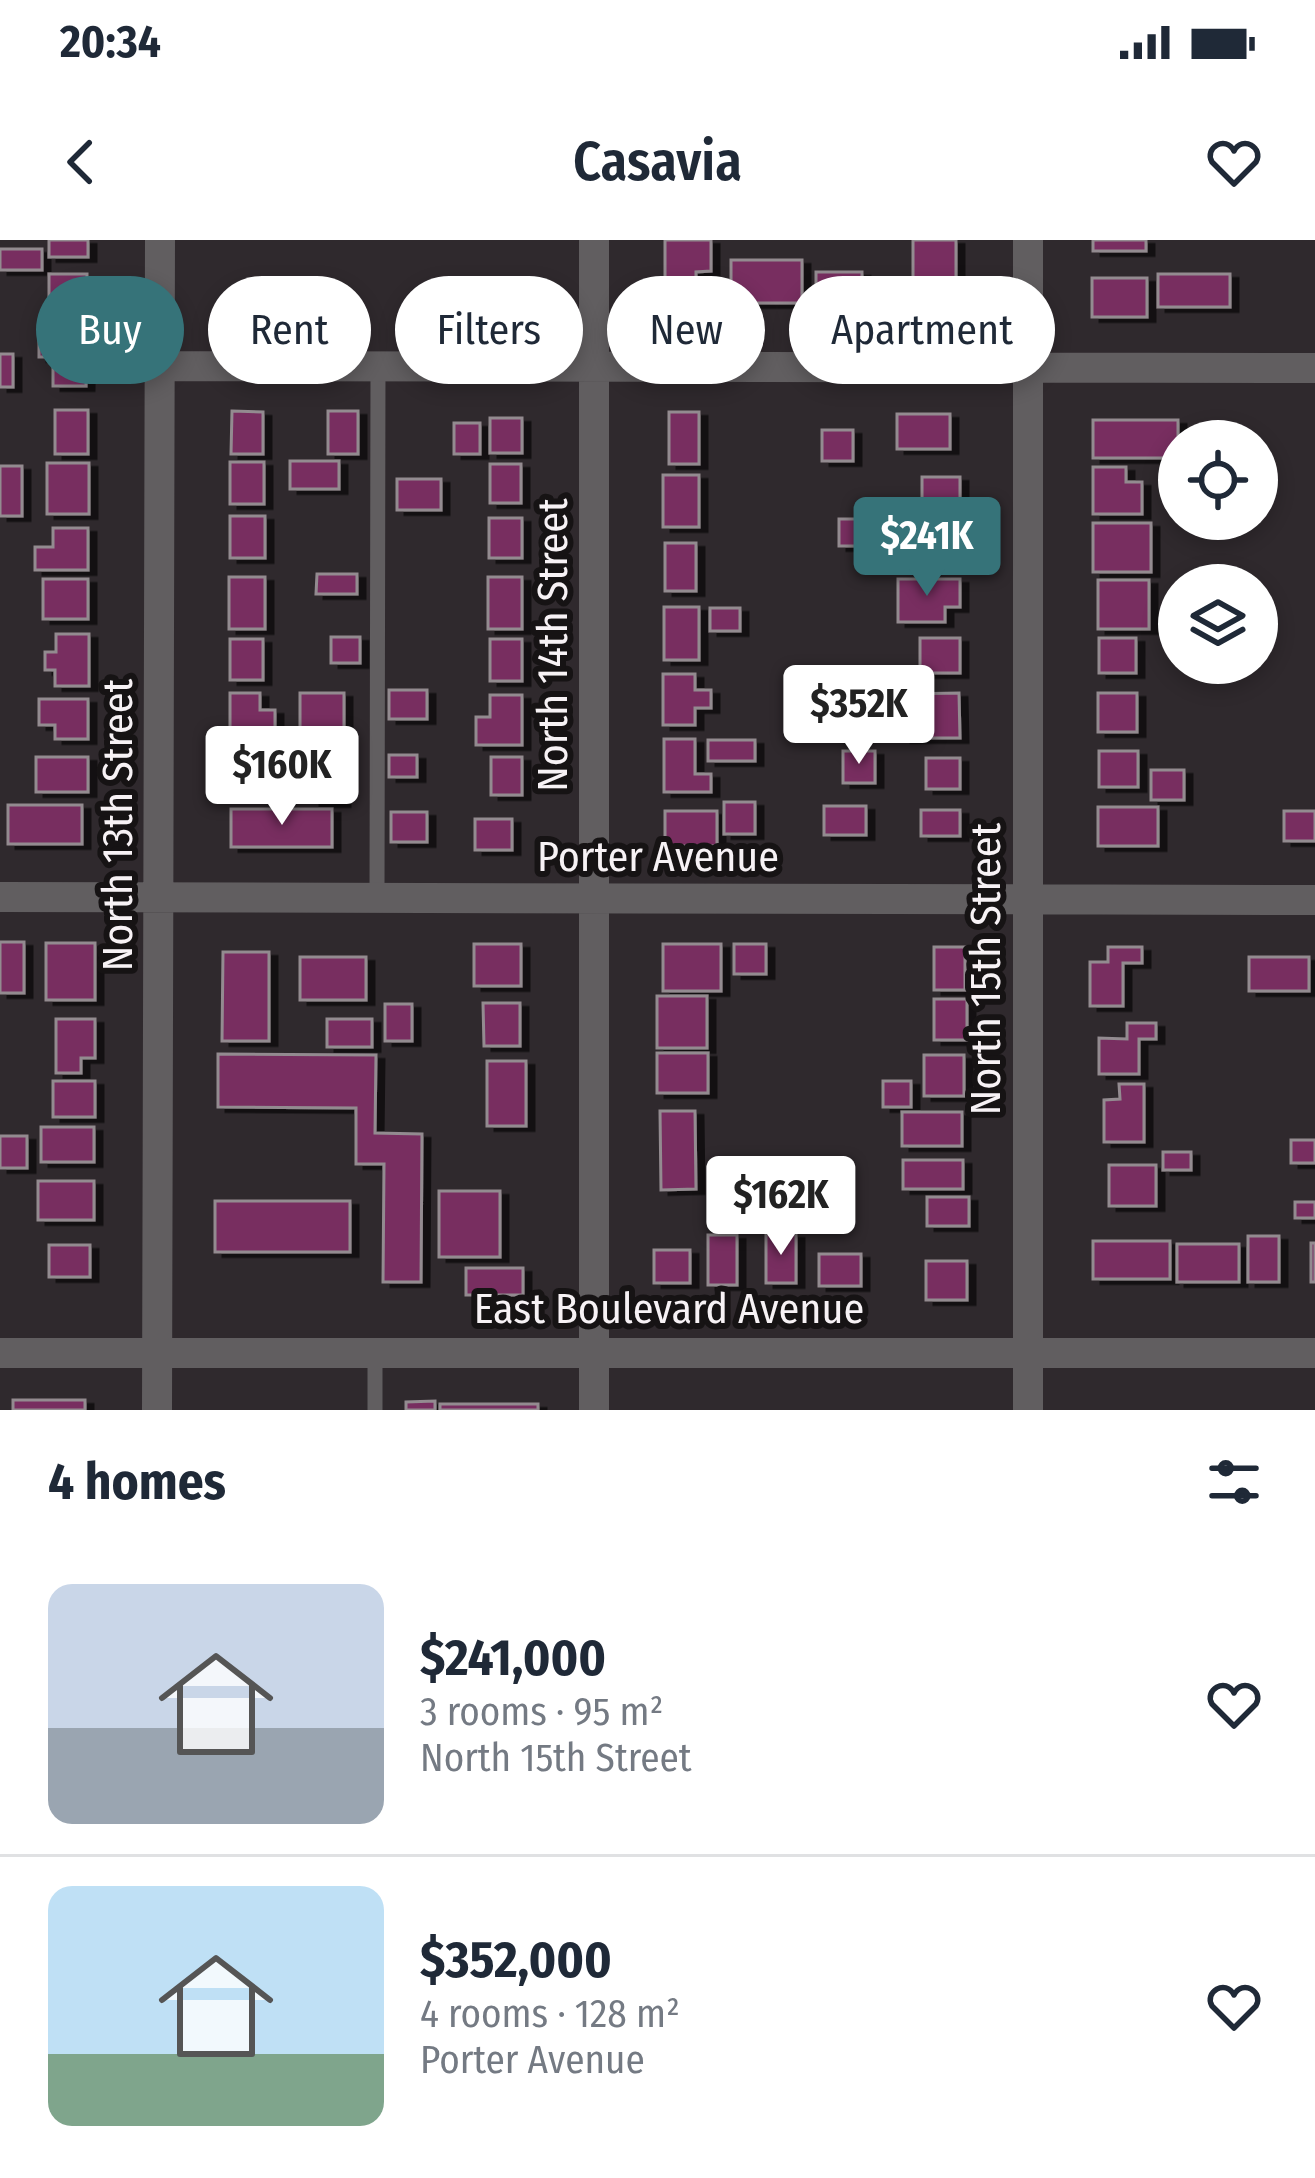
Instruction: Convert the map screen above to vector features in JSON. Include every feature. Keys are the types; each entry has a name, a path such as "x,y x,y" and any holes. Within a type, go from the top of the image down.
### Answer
{"street":[{"name":"North 13th Street","path":"160,240 160,276"},
{"name":"North 14th Street","path":"594,240 594,1410"},
{"name":"North 15th Street","path":"1028,240 1028,276"},
{"path":"184,366 789,368"},
{"path":"1055,366 1315,368"},
{"name":"North 13th Street","path":"157,1410 160,384"},
{"name":"North 15th Street","path":"1028,384 1028,1410"},
{"name":"Porter Avenue","path":"0,897 1315,900"},
{"name":"East Boulevard Avenue","path":"7,1349 1315,1353"}],"lane":[{"path":"377,898 378,366"},
{"path":"375,1349 375,1410"}],"building":[{"path":"49,240 88,240 88,257 49,257"},
{"path":"665,240 711,240 711,271 665,276"},
{"path":"913,240 956,240 956,276 913,276"},
{"path":"1093,240 1146,240 1146,251 1093,251"},
{"path":"0,249 42,249 42,270 0,270"},
{"path":"731,260 802,260 802,276 789,276 789,303 765,303 765,276 731,276"},
{"path":"816,272 862,272 862,276 816,276"},
{"path":"1158,274 1230,274 1230,307 1158,307"},
{"path":"1092,278 1147,278 1147,317 1092,317"},
{"path":"0,354 13,354 13,387 0,387"},
{"path":"55,410 88,410 88,454 55,454"},
{"path":"232,411 263,412 263,454 231,454"},
{"path":"328,411 358,411 358,454 328,454"},
{"path":"669,412 699,412 699,464 669,464"},
{"path":"897,414 950,414 950,449 897,449"},
{"path":"490,418 522,418 522,453 490,453"},
{"path":"1093,420 1158,420 1158,458 1093,458"},
{"path":"454,423 480,423 480,454 454,454"},
{"path":"822,430 853,430 853,461 822,461"},
{"path":"290,461 339,461 339,489 290,489"},
{"path":"230,462 264,462 264,504 230,504"},
{"path":"47,463 89,463 89,514 47,514"},
{"path":"490,464 521,464 521,503 490,503"},
{"path":"0,466 22,466 22,516 0,516"},
{"path":"1093,467 1126,467 1126,482 1142,482 1142,514 1093,514"},
{"path":"663,475 699,475 699,527 663,527"},
{"path":"922,477 960,477 960,514 922,514"},
{"path":"397,479 441,479 441,510 397,510"},
{"path":"230,516 265,516 265,558 230,558"},
{"path":"489,518 522,518 522,558 489,558"},
{"path":"839,519 865,519 865,546 839,546"},
{"path":"922,523 960,523 960,560 922,560"},
{"path":"1093,523 1151,523 1151,572 1093,572"},
{"path":"53,528 88,528 88,570 35,570 35,547 53,547"},
{"path":"665,543 696,543 696,591 665,591"},
{"path":"317,574 357,574 357,594 316,594"},
{"path":"229,577 265,577 265,629 229,629"},
{"path":"488,577 522,577 522,629 488,629"},
{"path":"43,579 88,579 88,619 43,619"},
{"path":"898,579 960,579 960,607 945,607 945,622 898,622"},
{"path":"1098,580 1149,580 1149,629 1098,629"},
{"path":"664,607 699,607 699,660 664,660"},
{"path":"710,608 740,608 740,631 710,631"},
{"path":"56,634 89,634 89,686 55,686 55,670 45,670 45,652 56,652"},
{"path":"331,637 360,637 360,663 331,663"},
{"path":"920,638 960,638 960,673 920,673"},
{"path":"1099,638 1136,638 1136,673 1099,673"},
{"path":"230,639 263,639 263,680 230,680"},
{"path":"490,639 522,639 522,681 490,681"},
{"path":"663,674 695,674 695,690 711,690 711,708 695,708 695,725 663,725"},
{"path":"389,690 427,690 427,719 389,719"},
{"path":"230,693 260,693 260,710 275,710 275,746 230,746"},
{"path":"300,693 344,693 344,729 300,729"},
{"path":"959,693 960,738 903,738 903,694"},
{"path":"1098,693 1137,693 1137,732 1098,732"},
{"path":"490,695 522,695 522,745 476,745 476,717 490,717"},
{"path":"39,699 88,699 88,739 55,739 55,725 39,725"},
{"path":"664,739 695,739 695,774 711,774 711,792 664,792"},
{"path":"708,740 755,740 755,761 708,761"},
{"path":"843,751 875,751 875,783 843,783"},
{"path":"1099,751 1138,751 1138,787 1099,787"},
{"path":"230,754 277,754 277,781 262,781 262,796 230,796"},
{"path":"389,755 417,755 417,777 389,777"},
{"path":"36,757 88,757 88,792 36,792"},
{"path":"491,757 522,757 522,795 491,795"},
{"path":"926,758 960,758 960,789 926,789"},
{"path":"1151,770 1184,770 1184,800 1151,800"},
{"path":"312,773 342,773 342,802 312,802"},
{"path":"724,802 755,802 755,834 724,834"},
{"path":"8,805 82,805 82,844 8,844"},
{"path":"824,806 866,806 866,835 824,835"},
{"path":"1098,807 1158,807 1158,846 1098,846"},
{"path":"231,809 332,809 332,847 231,847"},
{"path":"921,810 960,810 960,836 921,836"},
{"path":"665,811 717,811 717,846 665,846"},
{"path":"1284,811 1315,811 1315,841 1284,841"},
{"path":"391,812 427,812 427,842 391,842"},
{"path":"475,819 512,819 512,850 475,850"},
{"path":"0,942 24,942 24,993 0,993"},
{"path":"46,943 95,943 95,1000 46,1000"},
{"path":"474,944 521,944 521,986 474,986"},
{"path":"663,944 721,944 721,991 663,991"},
{"path":"734,944 766,944 766,974 734,974"},
{"path":"934,947 965,947 965,990 934,990"},
{"path":"1108,947 1142,947 1142,963 1123,963 1123,1006 1090,1006 1090,962 1108,962"},
{"path":"223,952 269,952 269,1041 222,1041"},
{"path":"300,957 366,957 366,1000 300,1000"},
{"path":"1249,957 1309,957 1309,991 1249,991"},
{"path":"657,996 707,996 707,1048 657,1048"},
{"path":"934,999 967,999 967,1040 934,1040"},
{"path":"483,1003 520,1003 520,1046 484,1046"},
{"path":"385,1004 412,1004 412,1041 385,1041"},
{"path":"56,1019 95,1019 95,1058 81,1058 81,1073 56,1073"},
{"path":"327,1019 372,1019 372,1047 327,1047"},
{"path":"1127,1023 1156,1023 1156,1039 1139,1039 1139,1074 1099,1074 1099,1038 1127,1039"},
{"path":"657,1053 708,1053 708,1093 657,1093"},
{"path":"218,1054 376,1055 375,1133 422,1134 421,1282 383,1282 384,1164 356,1164 356,1108 218,1107"},
{"path":"924,1055 964,1055 964,1096 924,1096"},
{"path":"487,1061 526,1061 526,1126 487,1126"},
{"path":"53,1081 95,1081 95,1117 53,1117"},
{"path":"883,1081 911,1081 911,1107 883,1107"},
{"path":"1119,1084 1144,1084 1144,1142 1104,1142 1104,1100 1120,1099"},
{"path":"660,1111 695,1111 696,1189 661,1190"},
{"path":"902,1112 962,1112 962,1146 902,1146"},
{"path":"41,1127 94,1127 94,1162 41,1162"},
{"path":"0,1136 27,1136 27,1168 0,1168"},
{"path":"1291,1140 1315,1140 1315,1163 1291,1163"},
{"path":"1163,1152 1191,1152 1191,1170 1163,1170"},
{"path":"903,1160 963,1160 963,1189 903,1189"},
{"path":"1109,1165 1156,1165 1156,1206 1109,1206"},
{"path":"38,1181 94,1181 94,1220 38,1220"},
{"path":"722,1188 748,1188 748,1220 722,1220"},
{"path":"439,1191 500,1191 500,1257 439,1257"},
{"path":"927,1197 969,1197 969,1226 927,1226"},
{"path":"215,1201 350,1201 350,1252 215,1252"},
{"path":"1295,1202 1315,1202 1315,1218 1295,1218"},
{"path":"766,1234 796,1234 796,1283 766,1283"},
{"path":"708,1235 737,1235 737,1285 708,1285"},
{"path":"1248,1236 1279,1236 1279,1282 1248,1282"},
{"path":"1093,1241 1170,1241 1170,1279 1093,1279"},
{"path":"1311,1243 1315,1243 1315,1282 1311,1282"},
{"path":"1177,1244 1239,1244 1239,1282 1177,1282"},
{"path":"49,1245 90,1245 90,1277 49,1277"},
{"path":"654,1250 690,1250 690,1283 654,1283"},
{"path":"819,1254 861,1254 861,1286 819,1286"},
{"path":"926,1261 967,1261 967,1300 926,1300"},
{"path":"466,1268 523,1268 523,1295 466,1295"},
{"path":"13,1400 85,1400 85,1410 13,1410"},
{"path":"435,1401 435,1410 406,1410 406,1402"},
{"path":"440,1404 538,1404 538,1410 440,1410"}]}
